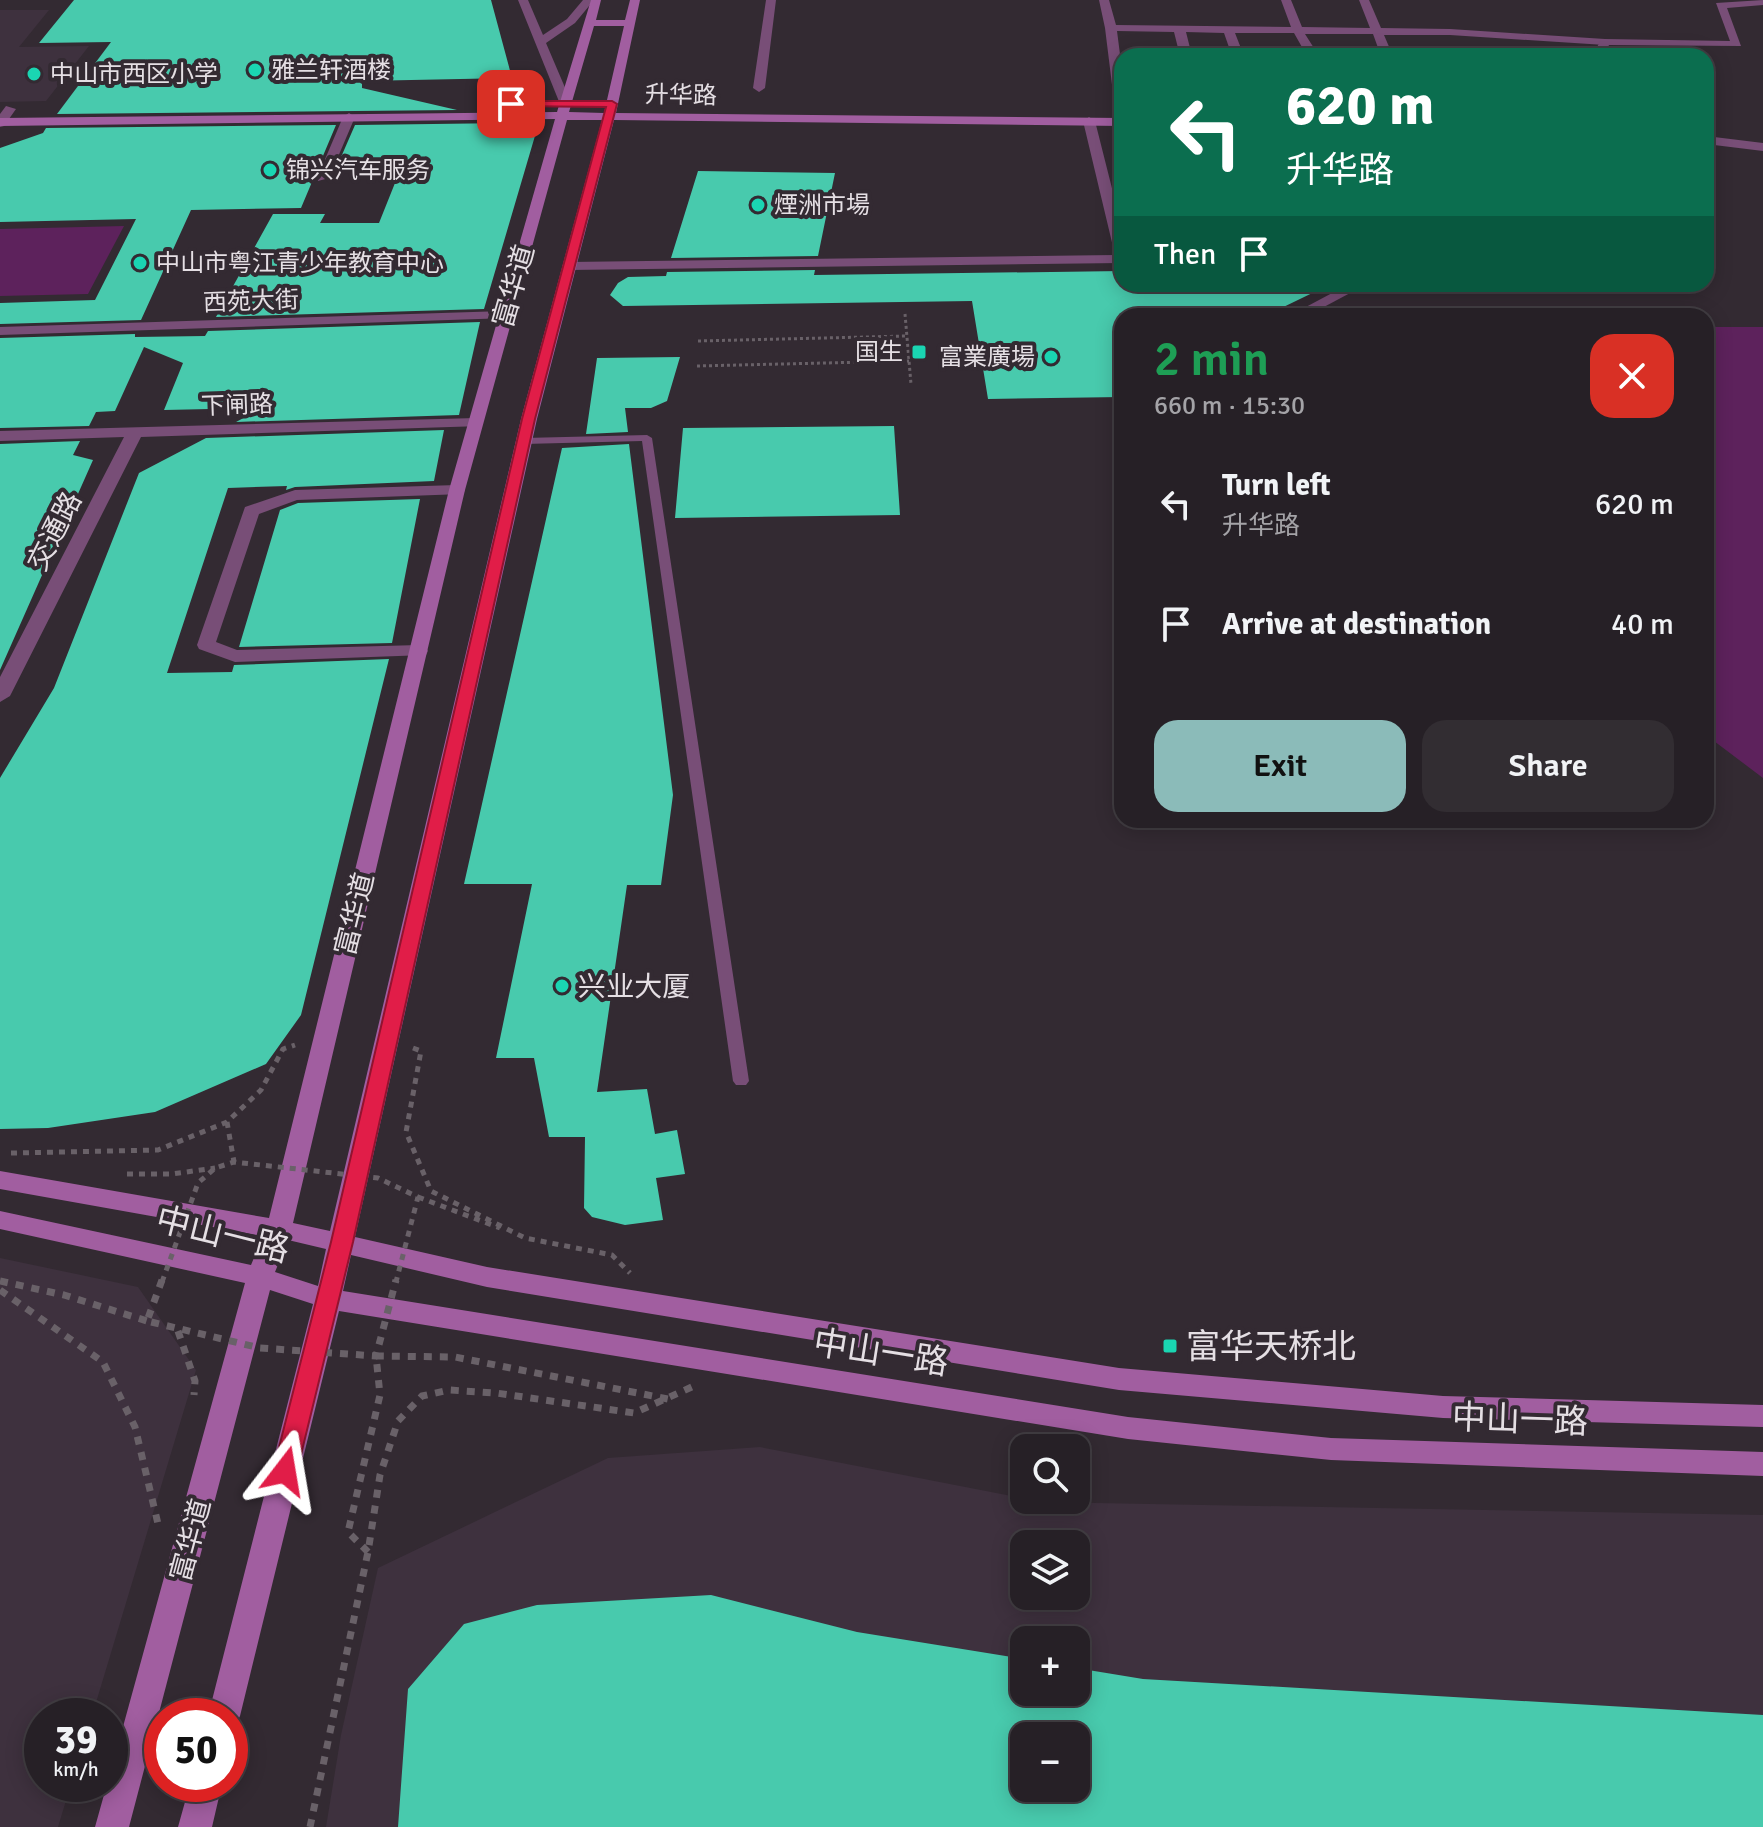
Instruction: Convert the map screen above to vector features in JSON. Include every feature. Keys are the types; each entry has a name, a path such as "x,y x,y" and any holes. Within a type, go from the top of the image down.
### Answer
{"main road":[{"name":"富华道","path":"112,1827 260,1277 279,1229 457,490 504,315 596,0"},
{"name":"富华道","path":"228,1698 342,1242 524,441 610,110 635,0"},
{"path":"589,23 630,23"},
{"name":"升华路","path":"5,109 1114,113"},
{"name":"升华路","path":"0,123 564,110"},
{"name":"升华路","path":"610,110 1089,121 1114,115"},
{"name":"中山一路","path":"0,1180 279,1229 487,1277 1119,1379 1443,1407 1763,1416"},
{"name":"中山一路","path":"0,1220 260,1277 328,1299 1128,1428 1331,1449 1763,1464"},
{"path":"195,1827 201,1802"}],"street":[{"path":"523,0 564,110"},
{"path":"540,42 571,21 589,0"},
{"path":"759,88 771,0"},
{"path":"1104,0 1114,51"},
{"path":"1286,0 1308,48"},
{"path":"1364,0 1384,48"},
{"path":"1111,28 1450,32 1605,42 1737,44 1718,2 1763,2"},
{"path":"1179,28 1184,48"},
{"path":"1228,28 1235,48"},
{"path":"1602,48 1605,42"},
{"path":"0,123 5,109"},
{"path":"323,178 349,117"},
{"path":"1089,121 1114,224"},
{"path":"1714,141 1763,147"},
{"path":"569,266 1114,257"},
{"path":"1312,308 1344,292"},
{"name":"西苑大街","path":"0,331 504,315"},
{"name":"下闸路","path":"0,436 476,423"},
{"name":"交通路","path":"3,686 135,432"},
{"path":"419,651 235,656 206,645 251,511 295,495 457,490"}],"lane":[{"path":"524,441 647,438 741,1081"}],"path":[{"path":"905,314 911,384"},
{"path":"698,341 907,336"},
{"path":"697,366 909,361"},
{"path":"388,1036 421,1051 406,1132 431,1191 525,1238"},
{"path":"53,1162 11,1153 158,1150 227,1122 261,1090 283,1049 323,1037"},
{"path":"227,1122 234,1162"},
{"path":"125,1174 172,1174 234,1162 378,1178 418,1197 525,1238 612,1255 662,1305"},
{"path":"147,1321 198,1183 215,1168"},
{"path":"368,1552 348,1532 380,1395 376,1356 418,1197"},
{"path":"0,1281 64,1295 189,1334 340,1357 455,1357 669,1400"},
{"path":"0,1290 103,1362 135,1427 161,1537"},
{"path":"310,1827 368,1552 380,1475 398,1421 422,1396 449,1390 496,1393 634,1413 669,1400 734,1364"}],"shaded area":[{"name":"中山市西区小学","path":"0,10 49,10 19,47 89,46 46,101 0,102"},
{"path":"124,226 88,294 0,296 0,229"},
{"path":"1714,327 1763,327 1763,778 1714,741"},
{"path":"0,1258 138,1287 196,1370 97,1698 24,1698 24,1802 66,1802 58,1827 0,1827"},
{"path":"760,1447 1010,1496 1010,1514 1090,1514 1090,1503 1763,1515 1763,1827 326,1827 341,1735 378,1568 608,1458"}],"building":[{"path":"74,0 491,0 512,78 362,81 362,88 457,110 57,114 111,42 39,43"},
{"path":"510,123 537,129 484,309 216,317 273,214 325,214 320,223 379,223 403,163 338,164 355,125"},
{"path":"336,125 301,208 191,210 141,320 0,324 0,303 95,300 136,219 0,222 0,148 43,133 46,128"},
{"name":"煙洲市場","path":"698,171 835,173 818,256 671,258"},
{"name":"富業廣場","path":"815,270 814,275 1114,271 1114,292 1314,292 1282,308 1114,308 1114,397 988,399 972,301 623,306 610,295 618,283 628,277 666,276 667,272"},
{"path":"480,322 459,415 236,422 262,408 164,410 183,363 144,347 115,411 96,412 89,426 0,428 0,338 135,334 135,337 205,336 208,331"},
{"path":"680,357 667,401 651,408 625,408 628,432 586,434 597,358"},
{"path":"894,426 900,515 675,518 683,428"},
{"path":"444,430 434,481 295,487 286,490 287,486 228,488 167,673 232,672 234,665 389,659 301,1015 266,1064 155,1112 48,1128 0,1129 0,778 54,688 139,473 206,438"},
{"path":"80,441 73,455 93,460 0,670 0,444"},
{"path":"629,444 673,795 661,885 627,885 597,1092 647,1089 655,1134 677,1130 685,1174 656,1178 663,1220 625,1225 592,1217 584,1208 585,1137 549,1137 534,1058 496,1058 532,884 464,884 562,448"},
{"path":"420,499 392,643 239,647 280,510 298,503"},
{"path":"711,1595 857,1632 1010,1657 1010,1706 1090,1706 1090,1670 1143,1679 1763,1715 1763,1827 398,1827 408,1689 464,1624 537,1605"}],"place":[{"name":"雅兰轩酒楼","path":"255,70"},
{"name":"中山市西区小学","path":"34,74"},
{"name":"锦兴汽车服务","path":"270,170"},
{"name":"煙洲市場","path":"758,205"},
{"name":"中山市粤江青少年教育中心","path":"140,263"},
{"name":"国生","path":"919,352"},
{"name":"富業廣場","path":"1051,357"},
{"name":"兴业大厦","path":"562,986"},
{"name":"富华天桥北","path":"1170,1346"}],"route":[{"path":"285,1471 342,1242 529,419 612,104 511,104"}]}
